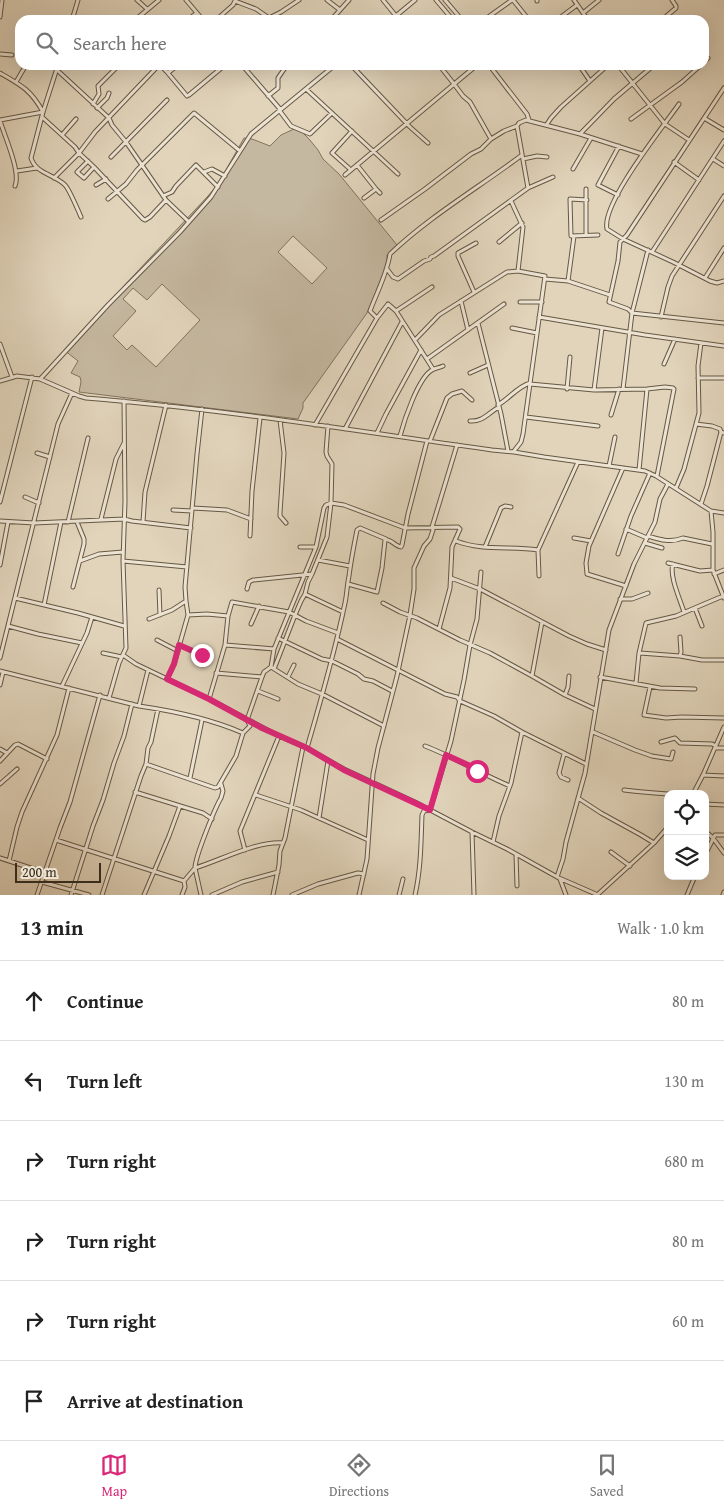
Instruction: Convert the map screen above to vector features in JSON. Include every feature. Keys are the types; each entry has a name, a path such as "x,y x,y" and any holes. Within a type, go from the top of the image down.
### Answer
{"street":[{"path":"0,16 2,0"},
{"path":"74,15 78,0"},
{"path":"137,0 147,9"},
{"path":"140,15 159,0"},
{"path":"186,0 197,13 194,15"},
{"path":"222,15 233,5 235,0 265,15"},
{"path":"274,15 299,0"},
{"path":"327,0 340,10"},
{"path":"336,15 349,0"},
{"path":"383,0 395,15"},
{"path":"397,15 415,0"},
{"path":"436,0 448,15"},
{"path":"445,0 458,15"},
{"path":"491,15 512,0 525,15"},
{"path":"574,0 583,13 599,0"},
{"path":"668,15 676,8 672,0"},
{"path":"563,15 577,4"},
{"path":"0,54 12,55"},
{"path":"16,82 23,70"},
{"path":"81,217 68,188 37,168 31,158 43,112 57,70 109,118 112,125 166,200 189,222"},
{"path":"93,104 100,94 98,86 114,70"},
{"path":"54,178 79,153 95,132 155,70"},
{"path":"172,70 167,72 188,96 219,70"},
{"path":"246,70 291,126 310,134 332,113"},
{"path":"268,96 278,88 278,78 284,70"},
{"path":"40,379 189,222 218,187 251,134 329,70"},
{"path":"356,70 428,144"},
{"path":"443,70 470,102 491,139"},
{"path":"346,175 471,70"},
{"path":"493,70 527,114 529,120"},
{"path":"582,70 590,81"},
{"path":"547,124 550,118 602,70"},
{"path":"622,70 665,124 689,140"},
{"path":"580,134 595,120 604,108 648,70"},
{"path":"631,119 695,70"},
{"path":"0,73 16,82 34,96 43,112"},
{"path":"306,88 398,174"},
{"path":"724,88 627,235 620,242 618,261 608,302 628,309 632,313 724,323"},
{"path":"97,108 110,93"},
{"path":"111,157 167,100"},
{"path":"678,104 642,154 618,195 606,223 607,229 623,239 705,278 717,283 724,281"},
{"path":"15,186 17,171 0,120 43,112"},
{"path":"108,199 126,184 137,170 194,113 240,151"},
{"path":"42,117 94,166 127,204 144,220 150,217 166,200"},
{"path":"704,118 724,130"},
{"path":"62,135 76,119"},
{"path":"380,220 471,154 481,149 491,139 526,120 547,124 642,154"},
{"path":"517,126 528,188"},
{"path":"351,170 332,153 352,131"},
{"path":"573,169 591,138"},
{"path":"611,415 621,389 632,313 650,251 724,142"},
{"path":"618,195 598,185 619,146"},
{"path":"377,318 370,311 387,269 390,254 397,247 454,203 523,157 546,157"},
{"path":"713,159 724,166"},
{"path":"88,161 77,172 84,178 94,166"},
{"path":"674,162 698,180"},
{"path":"163,196 172,192 196,165 218,187"},
{"path":"357,165 380,193"},
{"path":"17,171 37,168"},
{"path":"204,172 212,169 225,176"},
{"path":"387,269 393,277 398,279 430,259 430,257 528,188 553,177"},
{"path":"96,185 106,179"},
{"path":"586,188 586,236"},
{"path":"364,198 376,189"},
{"path":"661,317 672,276 724,196"},
{"path":"586,200 570,199 571,236 598,235"},
{"path":"511,200 522,223 523,230 518,271"},
{"path":"499,242 522,223"},
{"path":"568,281 574,236"},
{"path":"474,292 458,254 476,243"},
{"path":"705,278 724,248"},
{"path":"414,340 439,315 507,272 518,271 545,276 526,417 521,442 514,452"},
{"path":"545,280 568,281 610,295"},
{"path":"396,311 432,287"},
{"path":"461,301 468,330"},
{"path":"520,302 542,302"},
{"path":"315,425 377,318 388,304 396,311 433,369"},
{"path":"427,360 504,304"},
{"path":"539,317 724,346"},
{"path":"345,429 402,322"},
{"path":"478,323 499,406 508,451"},
{"path":"512,328 537,332"},
{"path":"594,390 602,328"},
{"path":"664,364 675,339"},
{"path":"676,488 684,469 699,413 698,378 701,343"},
{"path":"0,344 12,377"},
{"path":"377,433 420,350"},
{"path":"567,389 570,357"},
{"path":"470,373 488,365"},
{"path":"400,436 408,411 423,381 433,369 443,366"},
{"path":"0,381 12,377 40,379 72,394 86,398 202,409 639,470 656,476 712,511 724,512"},
{"path":"0,502 32,378"},
{"path":"698,378 724,378"},
{"path":"470,421 482,420 524,385 594,390 671,387 674,390 656,476"},
{"path":"639,470 647,389"},
{"path":"273,895 280,851 285,838 305,748 337,639 357,530 360,528 401,547 429,441 447,398 452,394 462,391 472,400"},
{"path":"0,658 58,424 72,394"},
{"path":"109,698 126,648 122,561 125,501 124,401"},
{"path":"143,522 145,492 166,405"},
{"path":"167,679 171,673 188,615 185,587 202,409"},
{"path":"526,417 598,426"},
{"path":"250,536 252,491 260,418"},
{"path":"280,420 284,453 280,516 286,523"},
{"path":"696,424 716,427 722,432 701,504"},
{"path":"146,764 215,788 221,783 236,756 243,733 250,726 247,720 264,672 273,668 305,594 327,536 331,502 332,464 326,452 328,426"},
{"path":"610,466 615,436"},
{"path":"68,522 88,438"},
{"path":"102,519 116,459 125,443"},
{"path":"359,895 367,859 374,767 410,615 414,568 433,530 432,527 456,445"},
{"path":"37,453 50,457"},
{"path":"539,576 538,550 578,462"},
{"path":"623,468 587,551 587,574 626,586"},
{"path":"618,554 626,529 650,473"},
{"path":"566,895 558,877 586,764 610,630 620,599 634,564 655,522 660,499 668,484"},
{"path":"25,498 39,503"},
{"path":"273,668 274,649 316,547 324,508 331,502 405,528 459,527 460,529 452,551 448,595 439,629"},
{"path":"485,547 501,508 505,506 511,507"},
{"path":"173,510 228,510 251,520"},
{"path":"636,683 646,623 666,620 723,597 713,572 712,511"},
{"path":"0,521 34,524 124,519 191,528"},
{"path":"0,565 8,522"},
{"path":"44,605 61,522"},
{"path":"73,587 84,544 84,539 76,522"},
{"path":"626,529 648,537 676,542 683,538 712,544"},
{"path":"574,538 591,541"},
{"path":"348,584 377,592 386,539"},
{"path":"456,541 473,546 538,550"},
{"path":"645,543 662,548"},
{"path":"300,547 316,547"},
{"path":"79,561 99,554 123,552"},
{"path":"318,560 350,566"},
{"path":"122,561 187,567"},
{"path":"668,563 700,571 713,572 724,570"},
{"path":"673,564 672,570 684,612"},
{"path":"430,810 460,701 470,645 477,619 481,572"},
{"path":"246,589 249,582 254,580 305,573 312,574"},
{"path":"451,578 480,589 587,644 606,650"},
{"path":"159,590 160,615"},
{"path":"620,599 632,599 648,593"},
{"path":"305,594 343,612"},
{"path":"15,598 124,626"},
{"path":"149,618 172,610 186,601"},
{"path":"209,699 225,645 228,616 232,602 289,612 306,621 338,633"},
{"path":"383,603 490,653 565,695 595,709"},
{"path":"251,624 259,606"},
{"path":"695,608 702,626"},
{"path":"188,615 228,616"},
{"path":"62,686 92,617"},
{"path":"532,676 542,622"},
{"path":"8,626 82,643"},
{"path":"680,637 680,656"},
{"path":"278,638 322,659 332,660 364,679 373,681 392,691"},
{"path":"337,639 446,694 457,697 460,701 494,716 586,764"},
{"path":"157,640 178,650"},
{"path":"179,645 202,655"},
{"path":"225,645 274,649"},
{"path":"640,652 702,660 724,660"},
{"path":"103,653 122,656 597,895 630,866 664,832"},
{"path":"288,677 294,665"},
{"path":"273,668 298,684 322,694 384,726"},
{"path":"139,706 148,670"},
{"path":"0,685 2,672 202,720 243,733"},
{"path":"216,673 262,677"},
{"path":"565,695 569,676"},
{"path":"600,678 650,687 695,689"},
{"path":"650,687 644,715 666,718 724,718"},
{"path":"9,862 17,827 25,804 57,736 69,688"},
{"path":"258,690 278,699"},
{"path":"37,895 70,802 100,696"},
{"path":"71,895 124,736 132,704"},
{"path":"102,895 146,764 158,709"},
{"path":"190,778 202,720"},
{"path":"695,790 724,727"},
{"path":"493,842 499,816 510,786 522,732"},
{"path":"592,732 652,756 670,759 673,752"},
{"path":"246,850 240,831 278,736"},
{"path":"661,742 675,738 680,743 712,744 716,747 724,748"},
{"path":"0,761 18,744 47,759"},
{"path":"426,746 438,750 510,786"},
{"path":"0,749 7,753"},
{"path":"564,754 559,773 568,780"},
{"path":"319,818 328,761"},
{"path":"0,784 17,769"},
{"path":"703,775 724,776"},
{"path":"201,895 195,863 221,798 223,791 221,783"},
{"path":"624,790 647,794 664,794"},
{"path":"136,792 203,813 212,819"},
{"path":"256,795 319,818 368,840"},
{"path":"578,798 654,843"},
{"path":"709,804 724,805"},
{"path":"144,895 180,806"},
{"path":"415,895 420,870 422,815 424,810 430,810"},
{"path":"472,832 474,895"},
{"path":"709,846 717,834 724,835"},
{"path":"709,835 724,854"},
{"path":"56,840 184,881"},
{"path":"182,895 185,887 184,881 195,868 246,850 283,842"},
{"path":"611,852 630,866"},
{"path":"516,854 516,886"},
{"path":"0,858 46,873"},
{"path":"212,895 242,882 278,872"},
{"path":"292,895 318,884 358,873 364,874"},
{"path":"398,895 403,879"},
{"path":"687,895 693,880"},
{"path":"42,882 89,895"}],"shaded area":[{"path":"294,129 302,132 397,245 387,255 387,265 367,313 303,403 298,419 79,392 80,377 71,373 78,361 64,350 208,196 218,184 244,138 270,146 281,135","holes":["293,236 327,268 312,284 278,252","162,284 200,320 156,367 132,345 127,350 113,336 136,311 123,299 133,288 147,300"]}],"route":[{"path":"202,655 179,645 171,673 167,679 278,736 307,748 344,770 430,810 446,755 477,771"}]}
